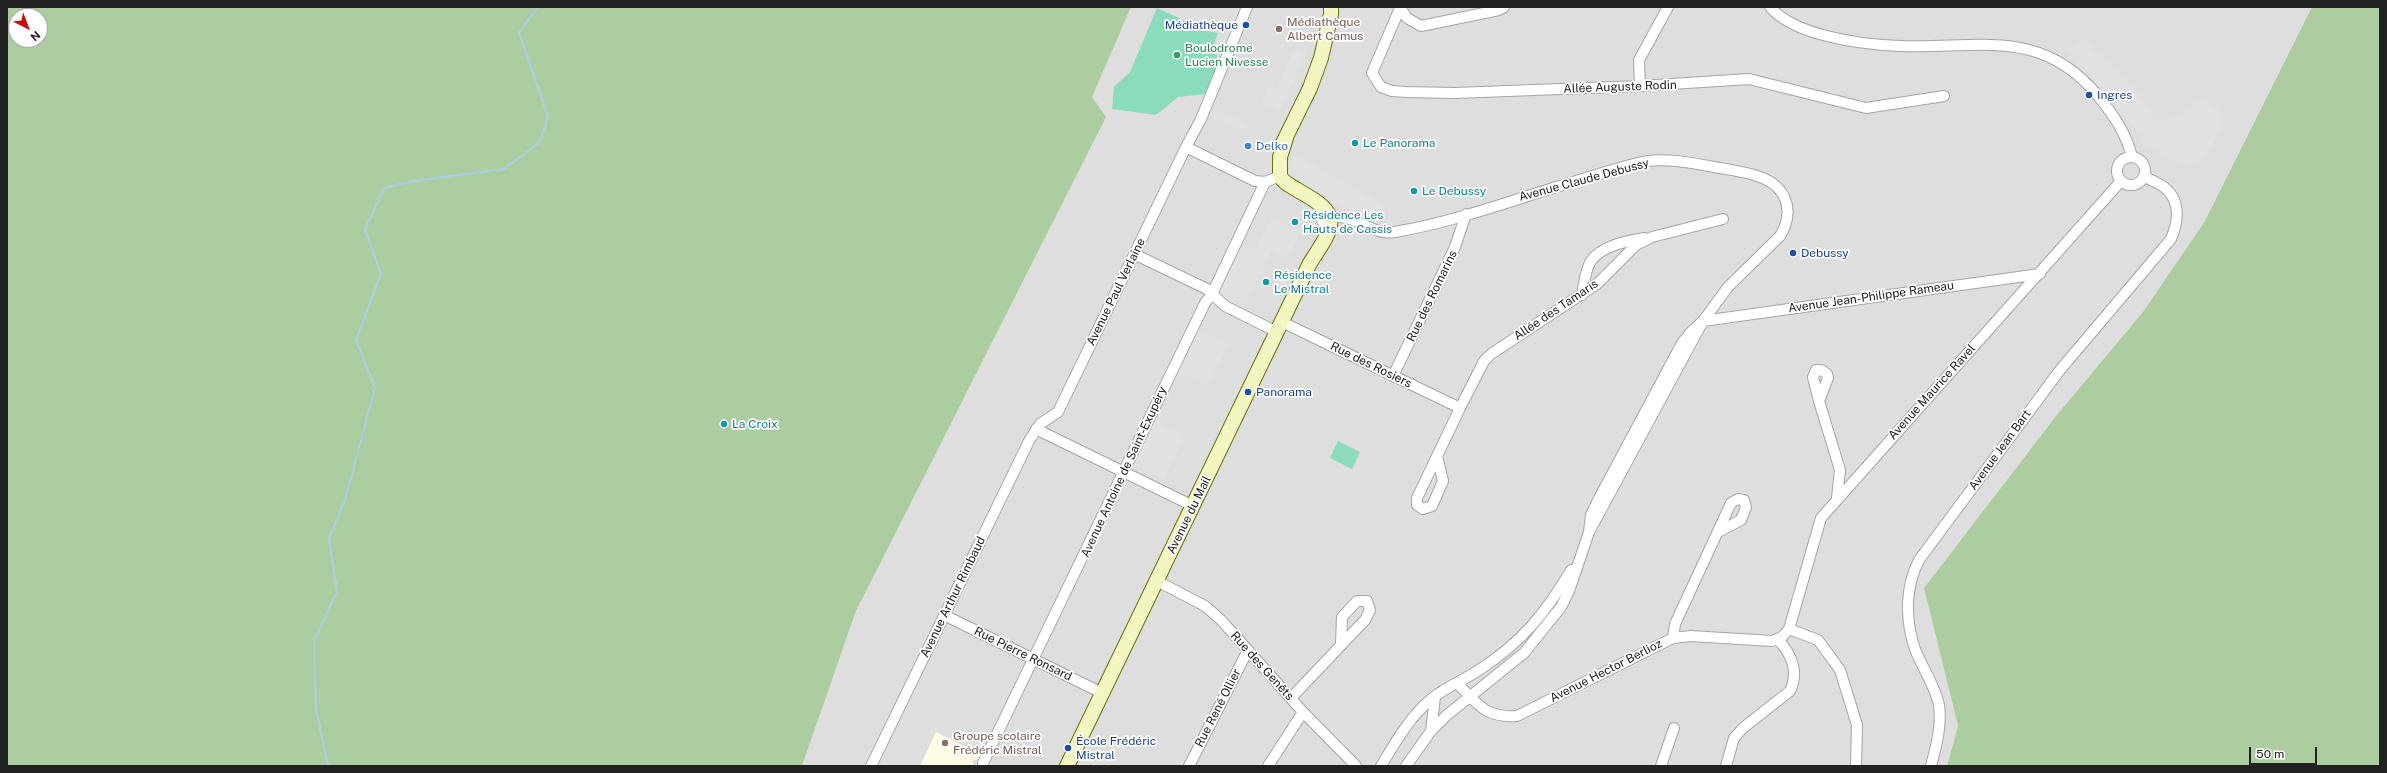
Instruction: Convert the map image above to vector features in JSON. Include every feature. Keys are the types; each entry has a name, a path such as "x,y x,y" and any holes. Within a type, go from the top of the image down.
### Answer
{"main road":[{"path":"1326,220 1327,210 1319,202 1286,183 1272,179 1270,172 1272,160 1286,138 1310,88 1321,58 1330,9"},
{"name":"Avenue du Mail","path":"1067,766 1310,263 1330,231 1326,220"}],"street":[{"name":"Avenue Paul Verlaine","path":"1036,429 1058,412 1186,147 1234,40 1247,7"},
{"path":"1400,7 1407,18 1421,26 1499,10 1504,7"},
{"name":"Allée Auguste Rodin","path":"1400,7 1372,73 1381,86 1392,91 1455,93 1640,86 1749,79 1866,108 1944,96"},
{"path":"1640,86 1639,60 1668,7"},
{"path":"1770,7 1788,22 1809,31 1836,39 1901,46 2007,45 2045,54 2067,66 2091,88 2115,116 2128,143 2132,157"},
{"path":"1186,147 1255,181 1272,179"},
{"path":"2132,157 2139,159 2144,165 2144,176 2134,185 2121,181 2117,173 2119,164 2132,157"},
{"name":"Avenue Claude Debussy","path":"1326,220 1344,218 1377,231 1392,233 1425,227 1562,184 1648,161 1690,163 1732,170 1759,177 1773,184 1783,195 1787,206 1786,226 1776,240 1728,287 1703,321 1699,332 1589,532 1579,556 1569,591 1551,621 1524,653 1447,715 1431,731 1406,766"},
{"name":"Avenue Jean Bart","path":"1931,766 1937,742 1939,707 1936,693 1915,648 1911,631 1908,600 1912,575 1919,560 2060,370 2172,239 2178,217 2174,200 2161,186 2144,176"},
{"name":"Avenue Antoine de Saint-Exupéry","path":"983,763 1205,303 1217,293 1272,179"},
{"name":"Avenue Maurice Ravel","path":"1789,629 1821,518 1859,473 2040,274 2121,181"},
{"name":"Rue des Romarins","path":"1393,376 1455,247 1466,214"},
{"name":"Allée des Tamaris","path":"1437,456 1484,361 1491,354 1597,284 1636,244 1652,237 1723,219"},
{"path":"1582,294 1591,261 1604,251 1625,241 1652,237"},
{"name":"Rue des Rosiers","path":"1134,254 1217,293 1225,306 1280,327 1393,376 1460,408"},
{"name":"Avenue Jean-Philippe Rameau","path":"1703,321 2040,274"},
{"path":"1819,401 1840,470 1837,498"},
{"path":"1047,434 1058,412"},
{"path":"1036,429 1193,506"},
{"name":"Avenue Arthur Rimbaud","path":"871,766 1036,429"},
{"path":"1840,470 1859,473"},
{"path":"1673,638 1675,624 1718,532"},
{"name":"Avenue Claude Debussy","path":"1381,766 1404,729 1435,697 1458,684 1494,660 1522,637 1553,600 1579,556"},
{"name":"Rue des Genêts","path":"1157,581 1205,606 1248,650 1303,712 1356,766"},
{"name":"Rue Pierre Ronsard","path":"944,615 1102,693"},
{"path":"1726,766 1734,738 1743,728 1790,691 1794,684 1796,675 1793,664 1784,646 1778,640 1789,629 1818,640 1840,670 1857,725 1856,766"},
{"name":"Avenue Hector Berlioz","path":"1458,684 1487,712 1500,717 1517,716 1673,638 1778,640"},
{"path":"1291,698 1341,644"},
{"name":"Rue René Ollier","path":"1189,766 1248,650"},
{"path":"1431,731 1435,697"},
{"path":"1268,766 1303,712"},
{"path":"1661,766 1674,728"}],"shaded area":[{"path":"1131,7 2312,7 2205,221 2143,312 2056,416 1924,588 1958,726 1947,766 802,766 856,611"},
{"path":"1237,7 1243,7 1225,54 1218,52"},
{"path":"2085,41 2129,82 2151,109 2153,120 2158,122 2177,118 2199,100 2204,98 2216,108 2222,116 2222,128 2206,157 2196,164 2181,164 2164,159 2147,144 2109,95 2066,50"},
{"path":"1295,47 1307,53 1280,111 1261,102 1268,86 1275,90"},
{"path":"1213,109 1249,125 1246,132 1210,116"},
{"path":"1294,155 1383,203 1385,208 1377,224 1291,180 1287,174"},
{"path":"1271,217 1301,232 1288,258 1272,251 1246,304 1226,294 1223,295 1221,287 1241,244 1255,250"},
{"path":"1197,329 1229,344 1209,386 1177,371"},
{"path":"1155,420 1185,435 1163,480 1133,466"},
{"name":"Groupe scolaire Frédéric Mistral","path":"936,732 981,755 980,758 972,761 974,766 920,766"}],"green space":[{"path":"7,7 1131,7 1092,97 1106,117 856,611 802,766 7,766"},
{"path":"2312,7 2380,7 2380,766 1947,766 1958,726 1924,588 2056,416 2143,312 2205,221"},
{"name":"Boulodrome Lucien Nivesse","path":"1157,8 1207,31 1218,33 1214,44 1219,65 1206,94 1178,97 1156,115 1112,109 1114,87 1130,72"},
{"path":"1338,441 1360,452 1352,469 1330,458"}],"waterway":[{"path":"328,766 316,709 314,641 337,592 329,538 345,500 375,388 356,340 381,274 365,230 384,188 414,181 504,169 540,142 548,116 519,32 538,7"}],"place":[{"name":"Médiathèque","path":"1246,25"},
{"name":"Médiathèque Albert Camus","path":"1279,29"},
{"name":"Boulodrome Lucien Nivesse","path":"1177,55"},
{"name":"Ingres","path":"2089,95"},
{"name":"Le Panorama","path":"1355,143"},
{"name":"Delko","path":"1248,146"},
{"name":"Le Debussy","path":"1414,191"},
{"name":"Résidence Les Hauts de Cassis","path":"1295,222"},
{"name":"Debussy","path":"1793,253"},
{"name":"Résidence Le Mistral","path":"1266,282"},
{"name":"Panorama","path":"1248,392"},
{"name":"La Croix","path":"724,424"},
{"name":"Groupe scolaire Frédéric Mistral","path":"945,743"},
{"name":"École Frédéric Mistral","path":"1068,748"}]}
